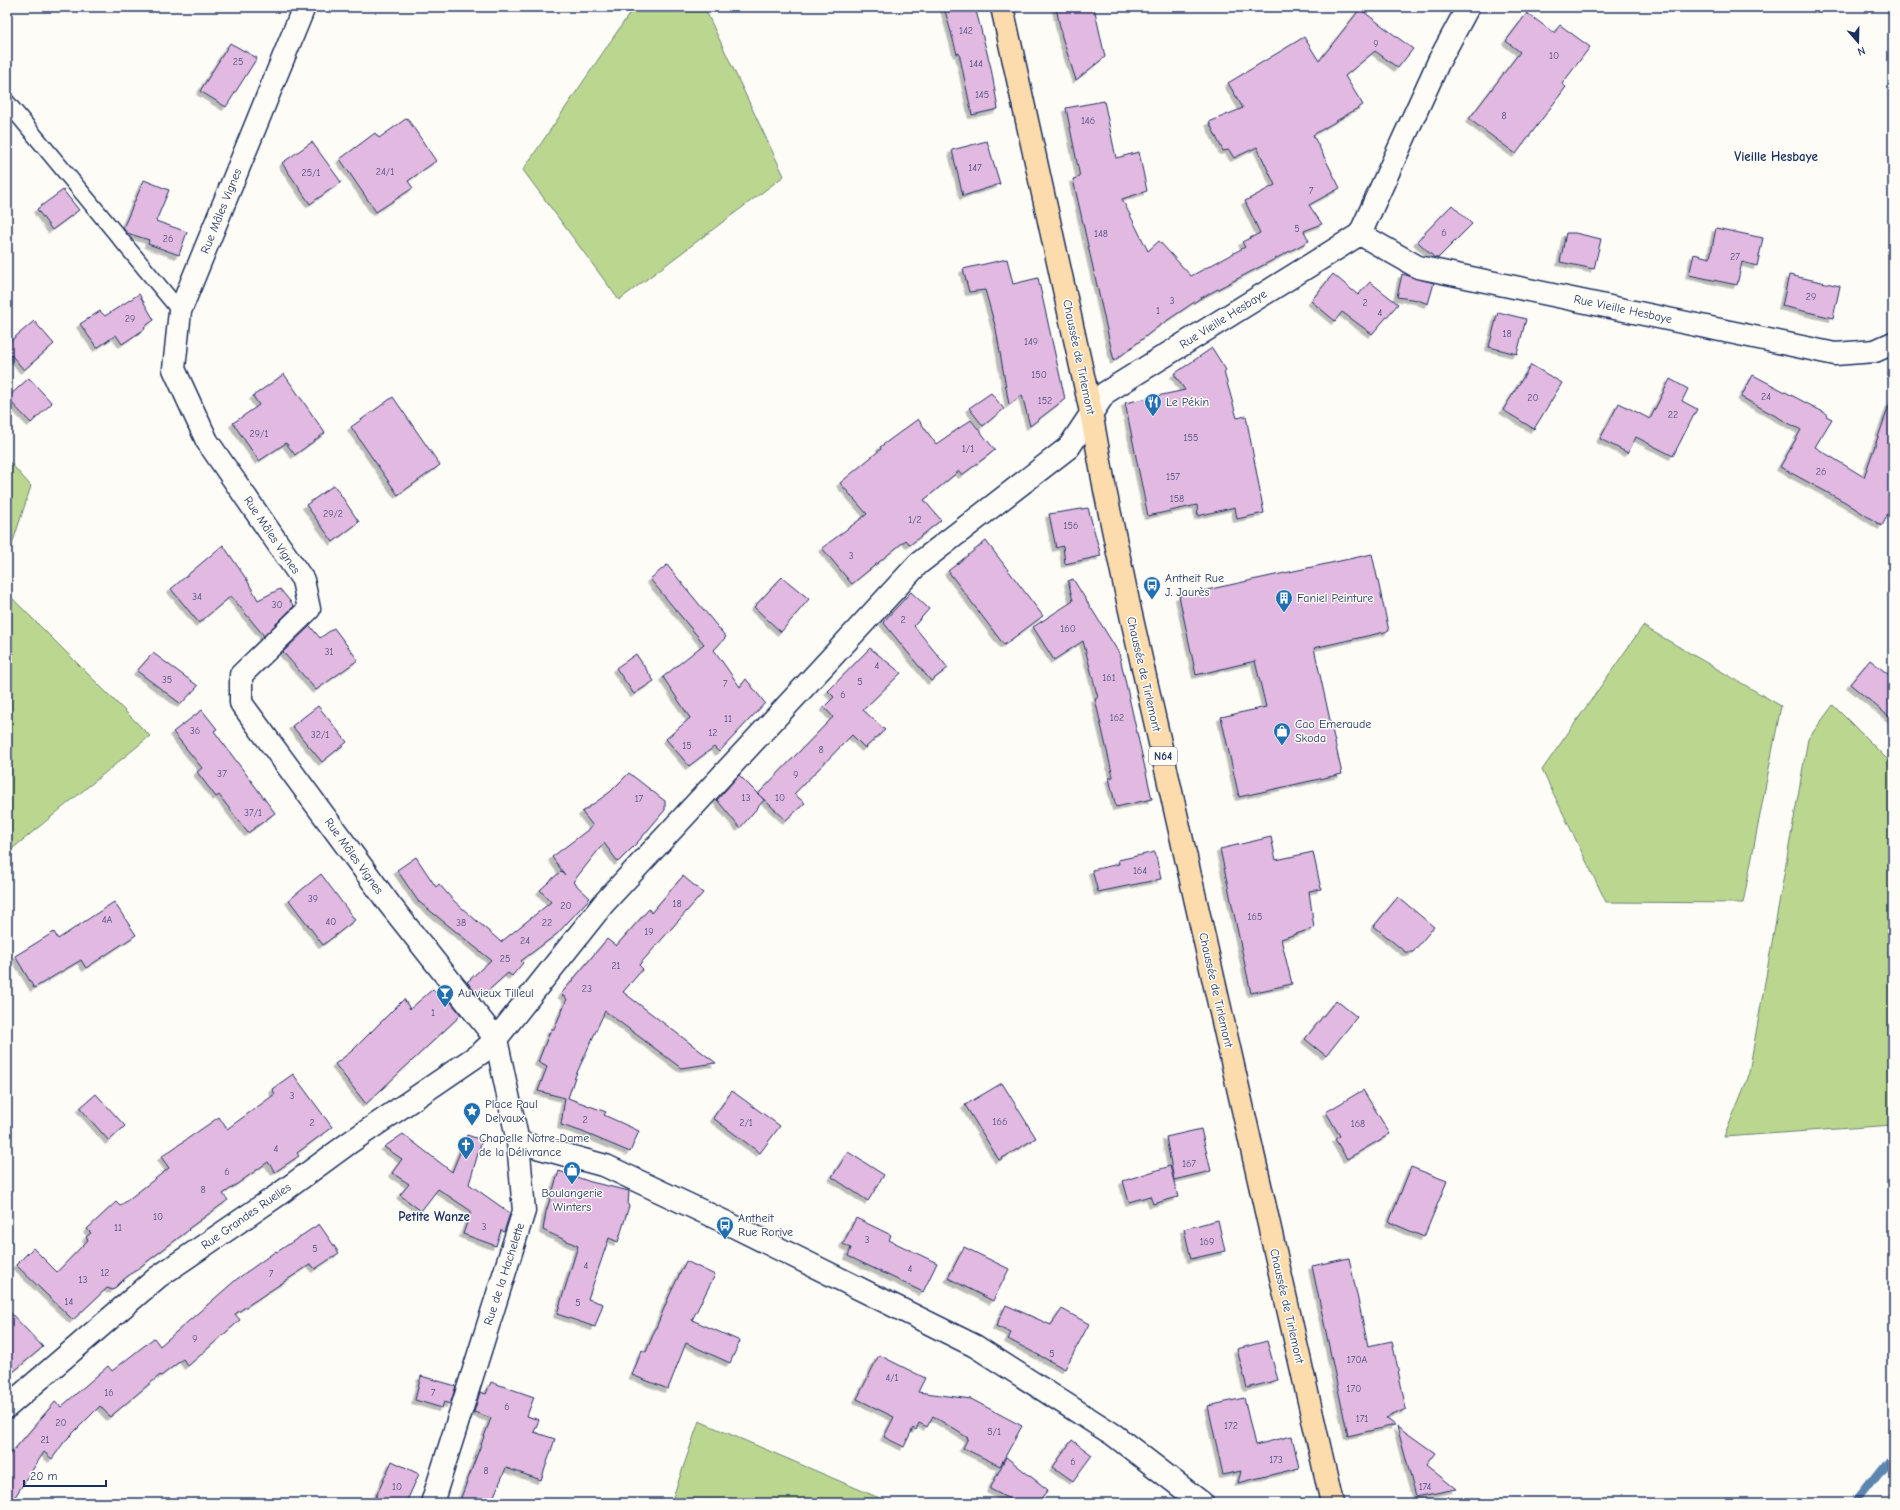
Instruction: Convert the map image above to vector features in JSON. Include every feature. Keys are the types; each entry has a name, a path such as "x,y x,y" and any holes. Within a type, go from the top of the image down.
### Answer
{"main road":[{"name":"Chaussée de Tirlemont","path":"1002,7 1092,412 1105,490 1129,606 1332,1503"}],"street":[{"name":"Rue Mâles Vignes","path":"304,7 180,311 174,369 207,441 302,580 309,609 241,675 241,703 390,905 496,1040"},
{"path":"1360,234 1439,61 1468,7"},
{"name":"Rue Vieille Hesbaye","path":"496,1040 604,904 918,564 1069,447 1105,393 1360,234 1418,267 1835,354 1875,351 1893,343"},
{"name":"Rue de la Hachelette","path":"432,1503 524,1211 518,1142 496,1040"},
{"name":"Rue Grandes Ruelles","path":"7,1407 158,1277 278,1195 348,1143 481,1053 496,1040"},
{"path":"518,1142 606,1166 725,1222 975,1346 1114,1435 1202,1503"}],"lane":[{"path":"7,102 180,311"}],"green space":[{"path":"634,7 704,7 784,176 619,300 523,170"},
{"path":"7,459 31,486 7,560"},
{"path":"7,593 150,736 7,853"},
{"path":"1643,626 1781,706 1743,903 1606,902 1542,770"},
{"path":"1833,705 1893,765 1893,1125 1724,1137 1748,1078 1808,739"},
{"path":"699,1421 891,1503 671,1503"}],"building":[{"path":"944,7 975,7 991,68 998,109 972,115 959,53 957,54"},
{"path":"1056,7 1094,7 1105,57 1076,80 1062,37"},
{"path":"1360,9 1413,49 1398,68 1375,51 1345,76 1363,105 1313,135 1340,188 1309,205 1322,224 1304,231 1309,241 1199,299 1159,326 1114,361 1073,179 1080,177 1066,108 1104,101 1116,158 1139,152 1147,191 1122,199 1148,251 1159,241 1191,276 1245,247 1242,242 1260,233 1245,201 1275,185 1257,147 1234,158 1229,150 1223,151 1209,122 1243,108 1228,83 1304,37 1319,61"},
{"path":"1527,13 1554,33 1560,25 1590,47 1562,84 1566,87 1516,154 1469,119 1520,52 1506,41"},
{"path":"230,43 257,58 226,107 200,91"},
{"path":"407,118 436,161 408,181 413,188 376,212 340,159 375,133 379,138"},
{"path":"987,141 1000,184 963,196 952,150"},
{"path":"312,142 341,182 310,204 282,163"},
{"path":"144,180 169,190 156,221 187,232 179,255 148,244 149,240 127,233 123,228"},
{"path":"63,190 79,210 52,230 37,209"},
{"path":"1452,205 1472,224 1438,258 1435,258 1417,241"},
{"path":"1716,228 1763,238 1757,266 1742,262 1737,285 1689,275 1694,254 1710,258"},
{"path":"1566,233 1575,233 1601,239 1594,269 1560,262"},
{"path":"1007,259 1013,284 1038,278 1065,399 1030,426 1022,395 1009,405 996,329 985,290 969,292 963,269"},
{"path":"1333,274 1358,295 1370,282 1398,304 1372,334 1342,312 1335,321 1311,301"},
{"path":"1402,274 1434,283 1428,304 1418,300 1397,297"},
{"path":"1789,275 1840,286 1833,318 1782,306"},
{"path":"139,294 154,320 144,327 145,329 122,344 116,335 97,348 80,324 100,311 105,316"},
{"path":"1498,312 1526,319 1517,354 1489,347"},
{"path":"34,321 54,344 24,370 7,350 7,344"},
{"path":"1212,348 1226,370 1224,372 1237,418 1246,416 1264,513 1237,519 1235,507 1198,516 1197,505 1148,516 1125,403 1185,390 1174,374"},
{"path":"1531,365 1562,383 1534,429 1503,410"},
{"path":"284,374 325,433 295,455 286,443 259,461 233,423 259,405 253,396"},
{"path":"1753,375 1827,414 1826,416 1832,419 1815,447 1864,477 1890,403 1893,404 1893,504 1882,526 1845,502 1780,467 1801,430 1741,397"},
{"path":"29,378 52,403 31,423 7,398"},
{"path":"1670,379 1688,389 1682,401 1697,409 1673,456 1636,437 1628,453 1600,439 1619,403 1650,419"},
{"path":"991,393 1004,409 983,426 969,408"},
{"path":"393,397 440,465 398,495 351,427"},
{"path":"918,419 936,444 971,420 995,450 962,475 959,471 924,500 941,520 910,545 906,540 852,584 822,548 867,514 840,483 881,449 880,447"},
{"path":"334,485 359,522 333,542 306,505"},
{"path":"1088,508 1101,556 1065,564 1063,546 1056,548 1049,514"},
{"path":"986,541 1043,616 1004,645 948,571"},
{"path":"223,545 247,580 258,600 280,589 294,606 264,636 231,596 199,623 171,589"},
{"path":"1372,554 1389,631 1314,648 1342,774 1239,797 1221,717 1266,707 1255,661 1196,675 1179,596"},
{"path":"667,565 726,637 714,650 740,687 746,679 765,703 719,752 714,747 689,766 666,739 690,718 663,677 704,644 650,579"},
{"path":"782,577 809,599 781,632 754,607"},
{"path":"1073,579 1119,653 1152,799 1116,807 1109,778 1113,777 1095,699 1098,698 1083,641 1054,660 1033,627 1073,601 1068,581"},
{"path":"911,592 929,609 914,626 948,668 931,681 883,622"},
{"path":"310,626 320,638 334,628 358,660 316,690 283,652"},
{"path":"870,648 901,673 863,710 885,730 865,748 852,735 794,794 805,803 786,820 758,794 833,717 824,707 834,697 828,691"},
{"path":"153,653 198,686 181,704 137,671"},
{"path":"636,654 654,681 634,694 616,668"},
{"path":"1870,660 1893,678 1893,720 1850,684"},
{"path":"318,706 347,742 322,762 292,726"},
{"path":"202,710 217,729 214,731 275,813 248,833 219,795 216,797 197,772 202,768 173,732"},
{"path":"629,773 665,801 665,810 637,843 618,862 604,843 573,882 590,898 557,934 521,961 523,963 512,976 508,973 480,998 467,982 491,960 418,901 397,870 416,857 436,887 439,884 454,901 501,942 551,902 540,890 561,871 565,875 552,857 593,826 582,812 610,792"},
{"path":"739,775 764,800 740,828 717,800"},
{"path":"1271,837 1276,860 1313,852 1321,889 1309,891 1314,928 1281,939 1292,984 1251,993 1220,849"},
{"path":"1155,852 1161,879 1098,892 1092,870 1119,864 1118,860"},
{"path":"321,874 355,920 323,945 289,900"},
{"path":"683,876 703,893 639,965 643,969 623,992 716,1063 681,1068 605,1011 575,1077 568,1098 606,1112 604,1115 639,1131 630,1152 580,1131 561,1125 565,1098 538,1091 547,1067 538,1062 551,1029 554,1029 567,999 561,994 607,939 616,946 649,909 651,913"},
{"path":"1398,897 1434,927 1413,952 1405,952 1374,926"},
{"path":"114,902 136,935 86,968 81,960 34,988 15,956 54,932 58,939"},
{"path":"433,989 445,1003 449,1000 461,1015 366,1104 335,1064 353,1050 404,999 410,1009"},
{"path":"1336,1000 1357,1017 1326,1056 1305,1039"},
{"path":"293,1074 332,1127 297,1153 299,1156 275,1172 268,1162 223,1194 228,1200 124,1279 113,1290 107,1288 73,1320 16,1265 33,1248 57,1272 88,1240 86,1237 91,1233 87,1229 116,1202 120,1206 169,1168 161,1157 219,1117 227,1129 275,1094 272,1089"},
{"path":"1002,1083 1036,1138 999,1160 965,1105"},
{"path":"1363,1090 1390,1134 1347,1159 1335,1139 1340,1136 1326,1112"},
{"path":"732,1091 780,1126 760,1153 713,1118"},
{"path":"96,1094 125,1126 109,1141 80,1108"},
{"path":"1201,1129 1211,1171 1174,1180 1166,1137"},
{"path":"403,1134 452,1172 467,1135 482,1140 469,1184 510,1213 504,1232 501,1230 496,1246 463,1234 471,1211 438,1189 421,1211 400,1195 409,1184 392,1173 402,1159 384,1147"},
{"path":"848,1152 884,1175 868,1201 832,1177"},
{"path":"1170,1166 1178,1197 1153,1204 1150,1196 1129,1202 1123,1181"},
{"path":"1411,1167 1447,1181 1424,1237 1389,1222"},
{"path":"559,1171 591,1182 629,1191 629,1206 618,1242 609,1238 588,1299 603,1304 595,1327 557,1314 578,1246 543,1230 546,1212"},
{"path":"856,1218 891,1235 889,1240 937,1263 923,1292 848,1256 851,1248 843,1244"},
{"path":"1218,1220 1225,1251 1191,1259 1184,1229"},
{"path":"319,1224 339,1253 315,1269 311,1264 235,1314 240,1320 188,1366 183,1359 161,1376 160,1375 110,1417 100,1406 65,1441 52,1459 44,1452 11,1503 7,1503 7,1458 55,1402 61,1407 108,1366 112,1371 154,1338 160,1346 237,1279 276,1251 277,1252"},
{"path":"964,1247 1009,1269 993,1301 948,1278"},
{"path":"1349,1258 1368,1346 1392,1341 1406,1409 1386,1418 1395,1425 1348,1436 1312,1266"},
{"path":"686,1261 715,1275 692,1320 740,1341 730,1363 686,1343 668,1389 632,1375 642,1350 646,1352 670,1294"},
{"path":"1006,1305 1051,1325 1062,1309 1089,1324 1065,1369 1008,1339 1011,1333 996,1326"},
{"path":"7,1309 43,1347 7,1377"},
{"path":"1267,1341 1278,1380 1247,1388 1237,1349"},
{"path":"879,1355 925,1378 918,1392 971,1399 1022,1426 1000,1466 963,1448 968,1438 933,1416 927,1427 919,1423 916,1430 913,1428 904,1447 884,1437 894,1417 857,1399"},
{"path":"421,1376 456,1386 450,1404 444,1402 442,1408 415,1400"},
{"path":"491,1382 534,1397 527,1416 539,1420 534,1432 555,1439 541,1480 506,1468 491,1503 459,1503 491,1418 474,1412 480,1392 486,1394"},
{"path":"1244,1398 1255,1445 1292,1436 1299,1468 1238,1483 1241,1471 1223,1475 1208,1406"},
{"path":"1397,1426 1435,1453 1426,1465 1456,1489 1416,1497"},
{"path":"1072,1440 1092,1455 1073,1481 1053,1467"},
{"path":"1006,1457 1048,1490 1037,1503 1017,1503 990,1489"},
{"path":"392,1461 419,1474 406,1503 373,1503"}],"waterway":[{"path":"1856,1503 1893,1456"}],"place":[{"name":"Le Pékin","path":"1153,417"},
{"name":"Antheit Rue J. Jaurès","path":"1152,600"},
{"name":"Faniel Peinture","path":"1284,613"},
{"name":"Cao Emeraude Skoda","path":"1282,746"},
{"name":"Au vieux Tilleul","path":"445,1008"},
{"name":"Place Paul Delvaux","path":"472,1126"},
{"name":"Chapelle Notre-Dame de la Délivrance","path":"466,1160"},
{"name":"Boulangerie Winters","path":"572,1185"},
{"name":"Antheit Rue Rorive","path":"725,1240"}],"district":[{"name":"Vieille Hesbaye","path":"1776,156"},
{"name":"Petite Wanze","path":"434,1216"}]}
